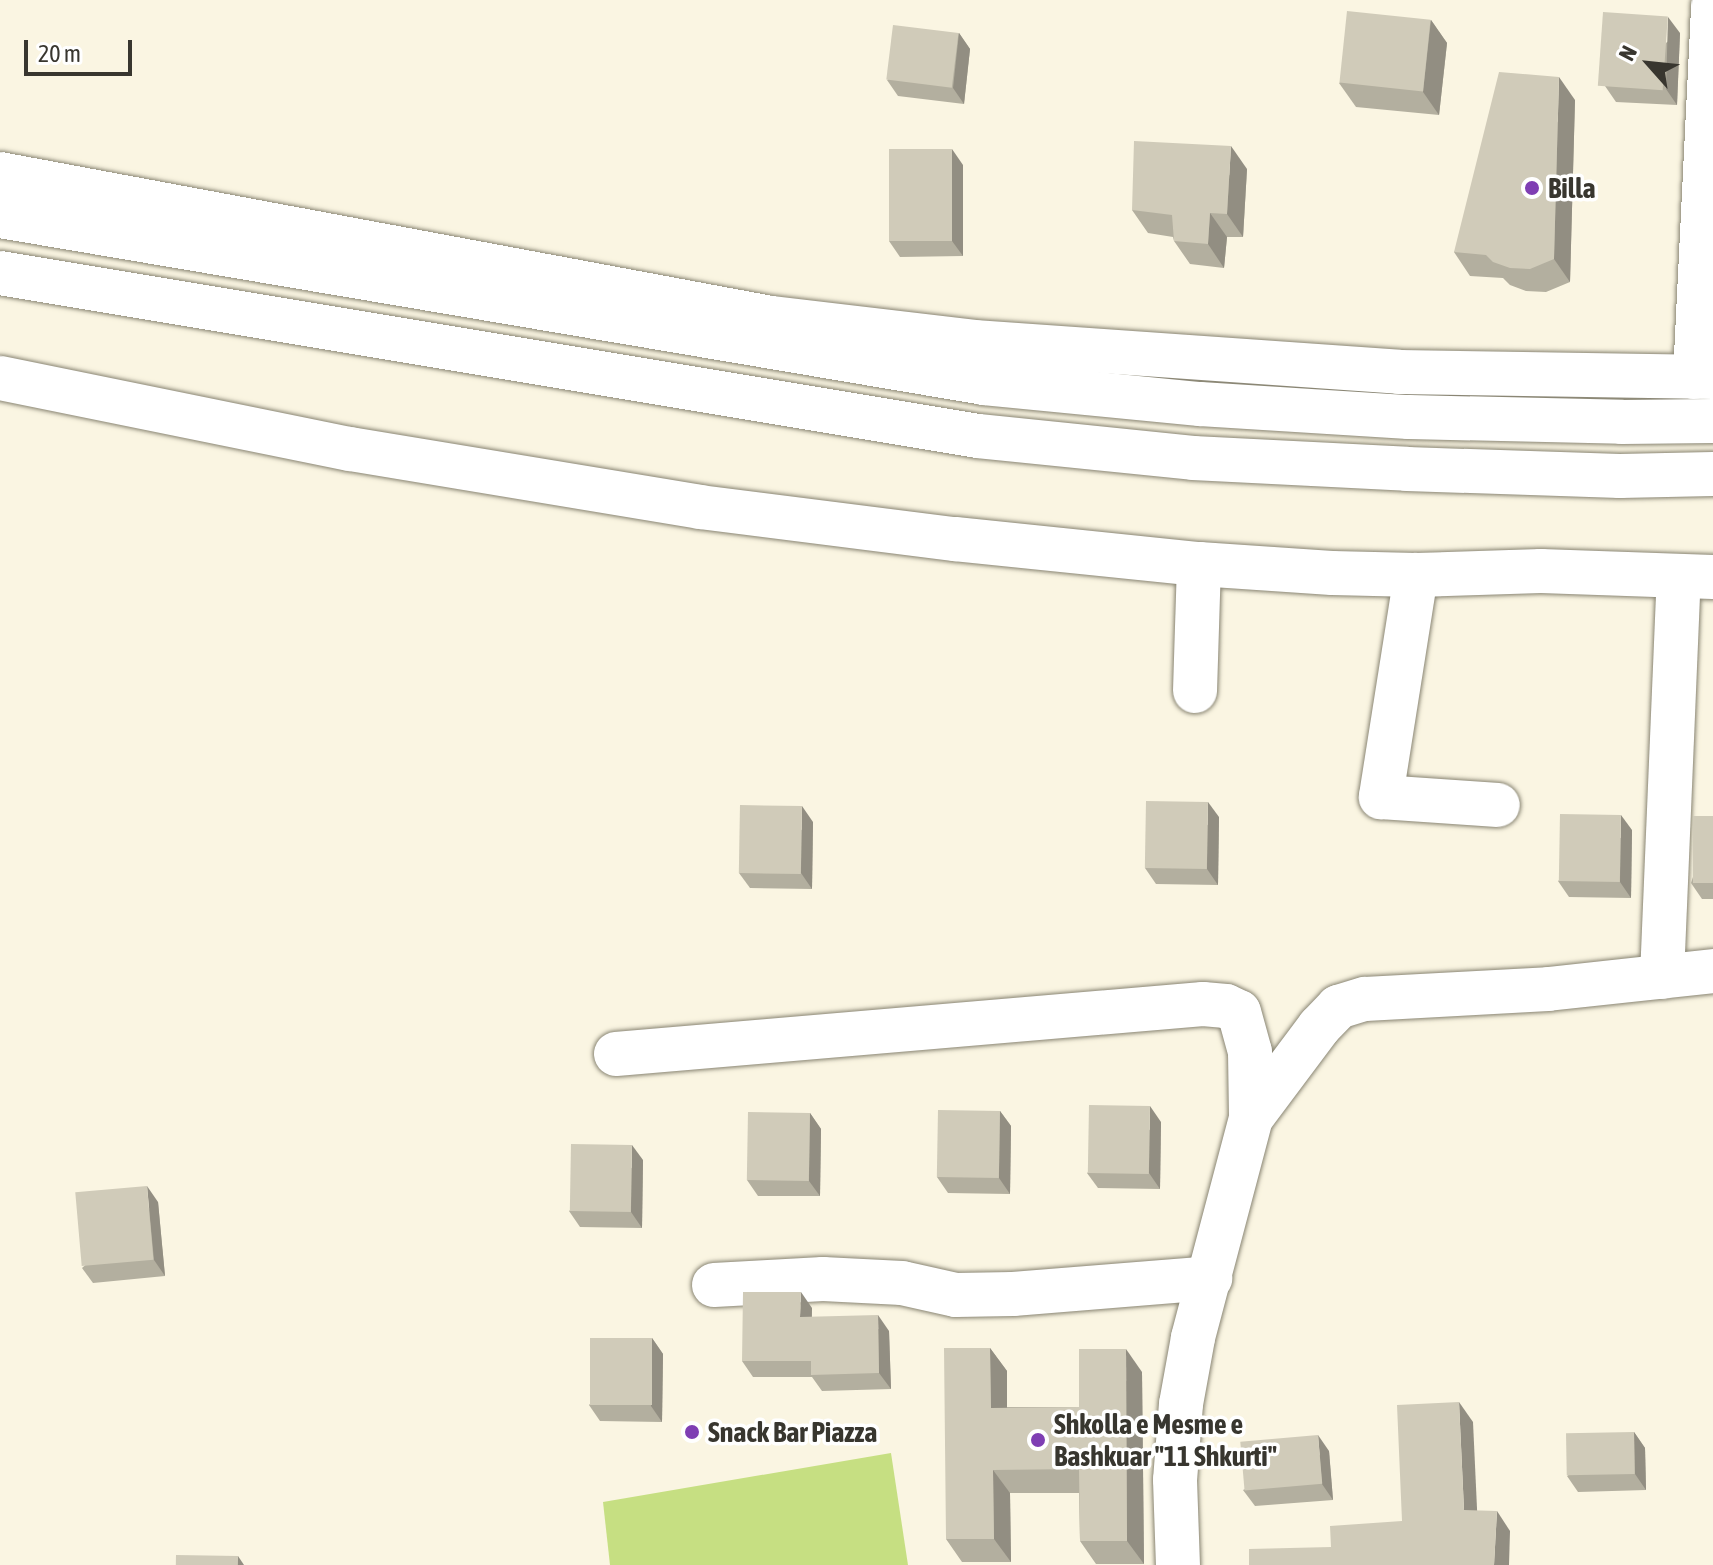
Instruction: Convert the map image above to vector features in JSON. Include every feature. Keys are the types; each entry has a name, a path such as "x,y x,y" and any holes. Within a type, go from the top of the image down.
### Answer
{"main road":[{"path":"0,174 771,318 974,342 1158,357 1399,372 1704,377 1713,6"},
{"path":"0,216 984,383 1200,404 1409,417 1713,421"},
{"path":"0,273 978,436 1193,458 1620,476 1713,474"},
{"path":"0,378 350,449 700,507 955,539 1199,564 1416,575 1541,571 1696,578 1662,977"},
{"path":"1195,691 1199,564"},
{"path":"1416,575 1381,797 1498,805"},
{"path":"1251,1118 1319,1027 1338,1007 1365,999 1548,989 1713,971"},
{"path":"616,1054 1203,1004 1226,1006 1239,1012 1250,1052 1251,1118 1193,1338 1181,1404 1175,1480 1178,1565"},
{"path":"714,1285 823,1279 902,1283 956,1295 1210,1278"}],"green space":[{"path":"891,1453 908,1565 610,1565 603,1502"}],"building":[{"path":"1347,11 1431,20 1423,91 1339,83"},
{"path":"1603,12 1668,17 1663,90 1598,86"},
{"path":"893,25 959,33 952,88 886,80"},
{"name":"Billa","path":"1499,72 1559,77 1554,259 1530,269 1510,268 1493,262 1486,255 1454,252"},
{"path":"1134,141 1231,146 1227,214 1210,213 1208,244 1174,241 1172,215 1132,210"},
{"path":"889,149 952,149 952,241 889,241"},
{"path":"1146,801 1208,802 1207,869 1145,868"},
{"path":"740,805 802,806 801,874 739,873"},
{"path":"1560,814 1621,815 1620,882 1559,881"},
{"path":"1693,816 1713,816 1713,883 1693,883"},
{"path":"1089,1105 1150,1106 1149,1174 1088,1173"},
{"path":"938,1110 1000,1111 999,1178 937,1177"},
{"path":"748,1112 810,1113 809,1181 747,1180"},
{"path":"571,1144 632,1145 631,1212 570,1211"},
{"path":"147,1186 153,1260 82,1266 75,1192"},
{"path":"743,1292 801,1292 800,1317 878,1315 879,1373 811,1375 811,1361 742,1361"},
{"path":"590,1338 652,1338 652,1405 590,1405"},
{"path":"944,1348 990,1348 991,1408 1079,1407 1079,1349 1126,1349 1127,1541 1080,1541 1079,1469 993,1470 994,1539 946,1539"},
{"path":"1459,1402 1464,1510 1497,1511 1494,1565 1249,1565 1249,1549 1331,1547 1330,1526 1402,1521 1397,1405"},
{"path":"1634,1432 1635,1474 1567,1475 1566,1433"},
{"path":"1318,1435 1322,1484 1245,1491 1240,1442"},
{"path":"176,1555 238,1556 238,1565 176,1565"}],"place":[{"name":"Billa","path":"1532,188"},
{"name":"Snack Bar Piazza","path":"692,1432"},
{"name":"Shkolla e Mesme e Bashkuar \"11 Shkurti\"","path":"1038,1440"}]}
